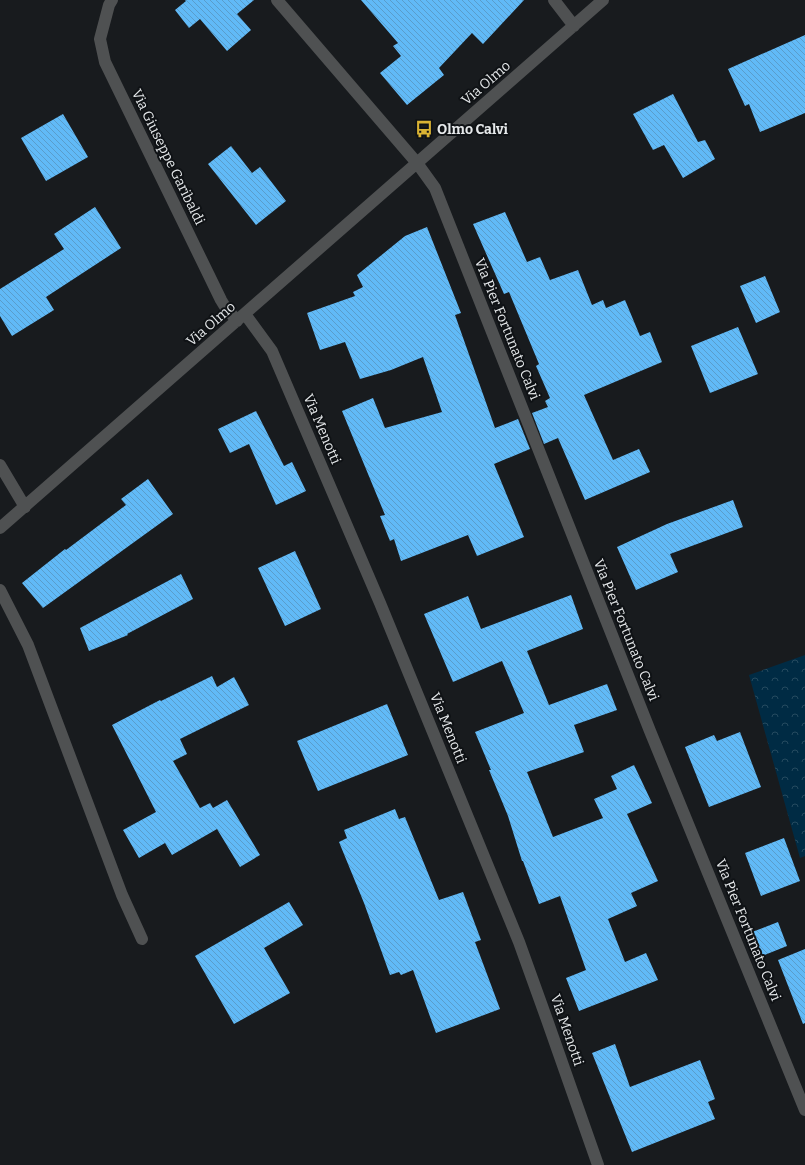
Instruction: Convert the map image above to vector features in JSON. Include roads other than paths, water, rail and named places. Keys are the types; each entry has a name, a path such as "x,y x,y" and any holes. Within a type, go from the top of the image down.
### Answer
{"street":[{"name":"Via Giuseppe Garibaldi","path":"112,0 100,39 105,62 221,300 224,305 242,317"},
{"path":"277,0 417,163"},
{"path":"554,0 574,26"},
{"name":"Via Olmo","path":"0,528 603,0"},
{"name":"Via Pier Fortunato Calvi","path":"417,163 435,188 650,731 805,1110"},
{"name":"Via Menotti","path":"242,317 272,351 383,610 519,942 598,1165"},
{"path":"0,465 24,507"},
{"path":"0,590 28,645 122,895 142,939"}],"place":[{"name":"Olmo Calvi","path":"424,129"}]}
